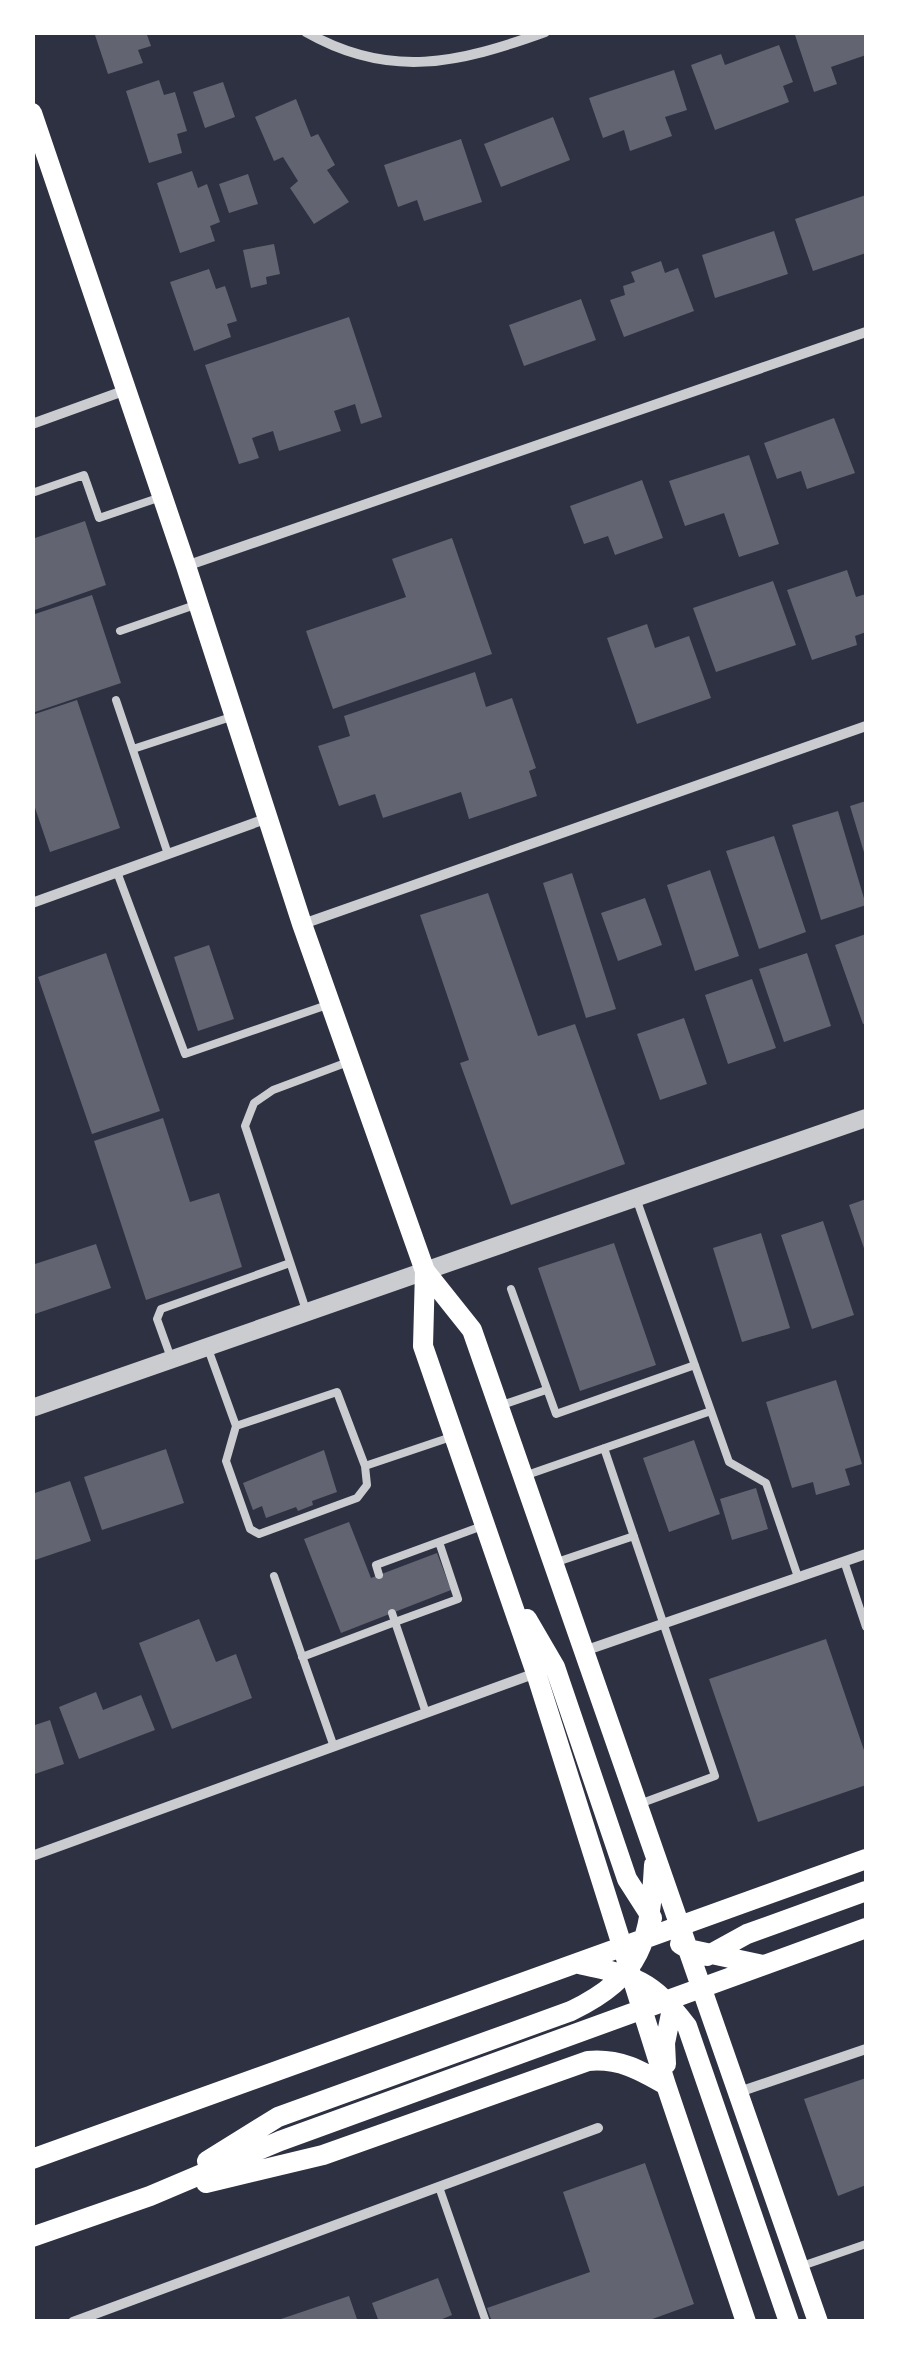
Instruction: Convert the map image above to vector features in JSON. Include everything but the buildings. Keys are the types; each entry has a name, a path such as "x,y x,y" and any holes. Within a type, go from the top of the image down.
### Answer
{"main road":[{"path":"32,114 163,496 302,924 425,1271 472,1330 655,1855 660,1930"},
{"path":"425,1271 423,1346 536,1674 666,2085 746,2322"},
{"path":"504,1578 555,1667 627,1879 660,1930 699,1964 818,2322"},
{"path":"655,1855 660,1930"},
{"path":"150,2196 278,2117 571,2011 601,1996 660,1930 866,1860"},
{"path":"666,2085 665,2043 671,2002 699,1964 747,1934 866,1891"},
{"path":"699,1964 763,1965 866,1928"},
{"path":"32,2159 578,1964 628,1966 671,2002 688,2026 790,2322"},
{"path":"699,1964 763,1965"},
{"path":"32,2237 150,2196 280,2141 671,2002"},
{"path":"150,2196 323,2155 588,2061 604,2059 631,2065 666,2085"}],"street":[{"path":"306,32 336,50 386,62 437,64 496,50 545,32"},
{"path":"186,566 866,332"},
{"path":"32,424 127,390"},
{"path":"302,924 866,726"},
{"path":"32,903 268,818"},
{"path":"32,1408 866,1118"},
{"path":"584,1652 866,1554"},
{"path":"32,1856 536,1674"},
{"path":"740,2092 866,2050"},
{"path":"73,2322 598,2128"}],"lane":[{"path":"32,493 84,476 99,518 163,496"},
{"path":"120,630 199,604"},
{"path":"116,700 168,854"},
{"path":"133,749 235,715"},
{"path":"117,872 185,1054 330,1004"},
{"path":"306,1310 245,1126 254,1104 272,1090 350,1061"},
{"path":"636,1198 729,1462 766,1482 798,1577"},
{"path":"170,1358 157,1319 161,1309 290,1263"},
{"path":"511,1289 554,1412 560,1414 695,1365"},
{"path":"207,1345 236,1426 226,1461 250,1529 259,1534 357,1498 367,1485 365,1466 337,1392 236,1426"},
{"path":"499,1406 546,1390"},
{"path":"523,1476 711,1411"},
{"path":"365,1466 454,1436"},
{"path":"604,1448 716,1776 637,1805"},
{"path":"380,1575 376,1565 408,1558 485,1526"},
{"path":"553,1564 634,1536"},
{"path":"302,1656 394,1618 458,1598 439,1542"},
{"path":"844,1562 866,1627"},
{"path":"274,1576 334,1747"},
{"path":"423,1601 426,1611"},
{"path":"394,1618 426,1713"},
{"path":"438,2187 486,2322"},
{"path":"799,2267 866,2244"}]}
